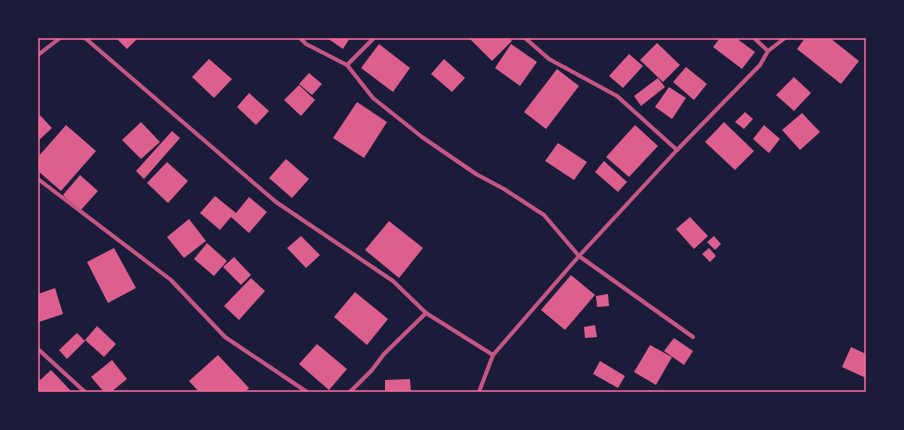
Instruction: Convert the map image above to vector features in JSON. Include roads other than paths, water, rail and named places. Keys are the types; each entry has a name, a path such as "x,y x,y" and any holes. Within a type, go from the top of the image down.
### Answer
{"street":[{"path":"38,55 60,38"},
{"path":"85,38 276,202 393,281 426,313 493,355"},
{"path":"300,38 306,44 347,65 373,98 422,137 476,174 504,189 544,215 580,256 693,337"},
{"path":"347,65 374,38"},
{"path":"525,38 549,59 618,96 677,150"},
{"path":"754,38 768,51"},
{"path":"479,392 493,355 580,256 677,150 760,65 768,51 785,38"},
{"path":"38,179 171,280 225,337 307,392"},
{"path":"350,392 372,370 384,354 426,313"},
{"path":"38,349 85,392"}]}
